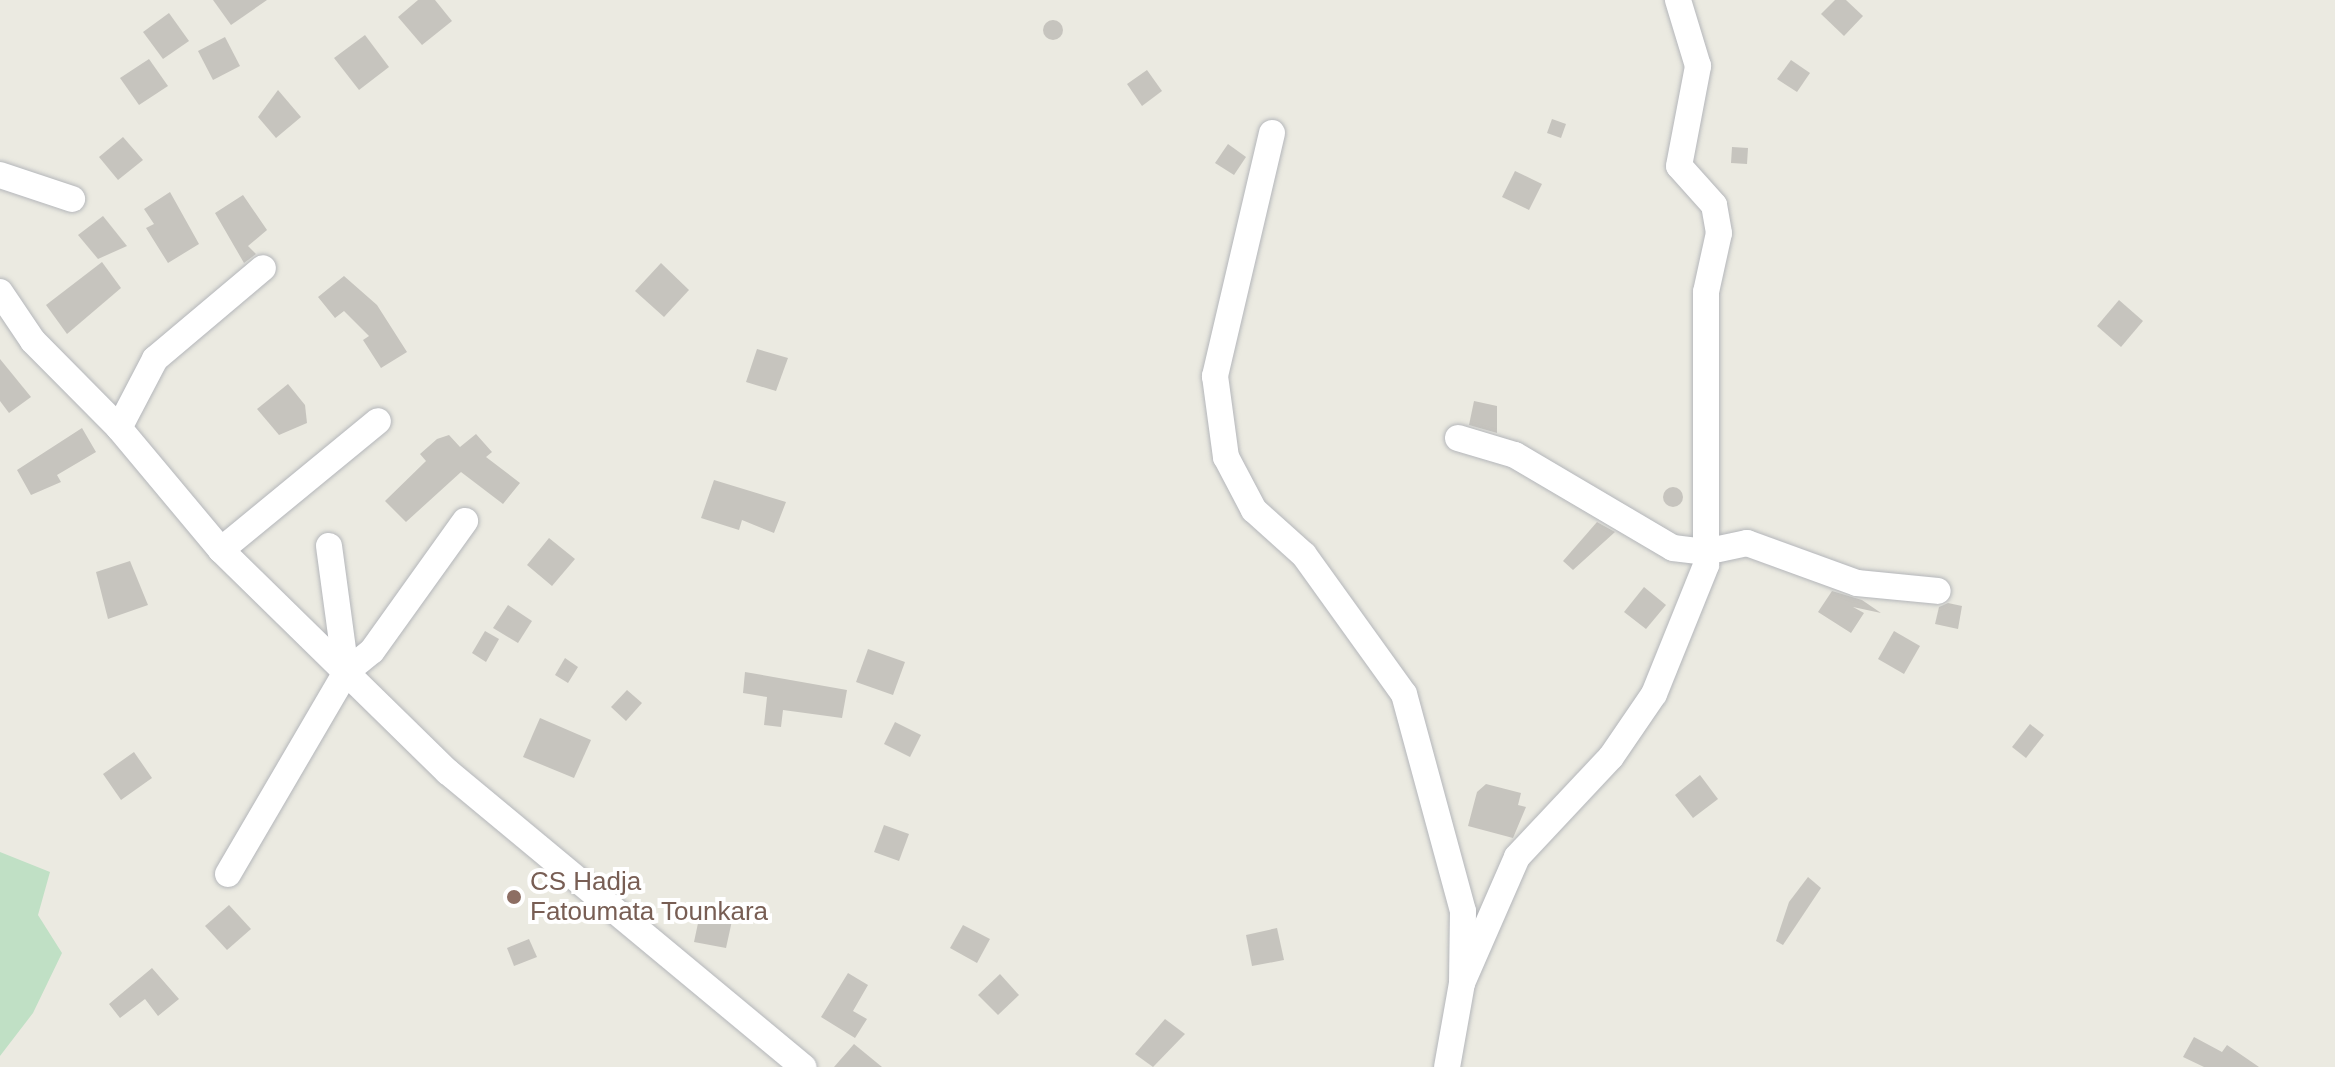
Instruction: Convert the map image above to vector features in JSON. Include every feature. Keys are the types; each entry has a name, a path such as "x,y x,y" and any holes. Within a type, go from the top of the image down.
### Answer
{"street":[{"path":"1462,983 1517,857 1611,757 1654,694 1705,552 1706,292 1719,233 1714,205 1679,166 1698,66 1678,0"},
{"path":"1272,133 1215,376 1226,457 1254,510 1304,555 1404,694 1463,911 1462,983 1447,1067"},
{"path":"4,179 72,199"},
{"path":"119,428 155,359 263,268"},
{"path":"0,292 33,341 119,428 221,550 448,772 803,1067"},
{"path":"221,550 378,421"},
{"path":"1458,438 1515,455 1673,548 1705,552 1747,543 1857,583 1938,591"},
{"path":"228,874 346,672 372,651 465,521"},
{"path":"329,546 346,672"}],"green space":[{"path":"0,852 50,872 38,915 62,953 33,1013 0,1056"}],"building":[{"path":"213,0 267,0 231,25"},
{"path":"418,0 435,0 452,21 422,45 398,17"},
{"path":"1835,0 1846,0 1863,16 1844,36 1821,14"},
{"path":"169,13 189,41 163,59 143,32"},
{"path":"1049,20 1057,20 1063,30 1057,40 1049,40 1043,34 1043,26"},
{"path":"365,35 389,67 359,90 334,58"},
{"path":"225,37 240,66 213,80 198,51"},
{"path":"149,59 168,86 139,105 120,78"},
{"path":"1791,60 1810,73 1797,92 1777,79"},
{"path":"1147,70 1162,91 1142,106 1127,84"},
{"path":"278,90 301,117 276,138 258,117"},
{"path":"1552,119 1566,124 1561,138 1547,133"},
{"path":"123,137 143,160 118,180 99,157"},
{"path":"1228,144 1246,157 1234,175 1215,163"},
{"path":"1732,147 1748,148 1747,164 1731,163"},
{"path":"1515,171 1542,184 1529,210 1502,197"},
{"path":"170,192 199,244 168,263 146,228 154,224 144,209"},
{"path":"243,195 267,230 248,246 256,254 244,263 215,213"},
{"path":"103,216 127,246 98,259 78,235"},
{"path":"102,262 121,288 67,334 46,305"},
{"path":"661,263 689,290 664,317 635,291"},
{"path":"344,276 377,305 407,352 381,368 363,340 369,336 344,311 335,318 318,297"},
{"path":"2119,300 2143,321 2121,347 2097,326"},
{"path":"757,349 788,358 776,391 746,382"},
{"path":"0,359 31,397 9,413 0,401"},
{"path":"288,384 305,405 307,423 279,435 257,409"},
{"path":"1474,401 1497,406 1497,433 1469,425"},
{"path":"82,428 96,452 57,475 61,482 31,495 17,470"},
{"path":"476,434 492,452 486,457 520,483 503,504 461,472 406,522 385,501 426,461 420,454 437,439 449,435 460,447"},
{"path":"714,480 786,502 774,533 742,520 739,530 701,518"},
{"path":"1673,487 1680,490 1683,497 1680,504 1673,507 1666,504 1663,497 1666,490"},
{"path":"1597,522 1615,532 1573,570 1563,561"},
{"path":"549,538 575,559 552,586 527,565"},
{"path":"130,561 148,605 108,619 96,572"},
{"path":"1644,587 1666,605 1646,629 1624,612"},
{"path":"1832,591 1862,600 1881,613 1853,607 1864,613 1851,633 1818,612"},
{"path":"1948,603 1962,606 1958,629 1935,624 1939,607"},
{"path":"508,605 532,621 518,643 493,628"},
{"path":"485,631 499,639 486,662 472,653"},
{"path":"1894,631 1920,646 1904,674 1878,659"},
{"path":"868,649 905,662 893,695 856,682"},
{"path":"565,658 578,667 568,683 555,675"},
{"path":"745,672 847,690 842,718 783,710 781,727 764,725 767,697 743,693"},
{"path":"627,690 642,703 626,721 611,707"},
{"path":"540,718 591,740 574,778 523,757"},
{"path":"895,722 921,735 910,757 884,744"},
{"path":"2030,724 2044,735 2026,758 2012,747"},
{"path":"134,752 152,778 121,800 103,774"},
{"path":"1700,775 1718,799 1693,818 1675,795"},
{"path":"1486,784 1521,793 1518,805 1526,807 1513,838 1468,826 1477,792"},
{"path":"884,825 909,834 899,861 874,852"},
{"path":"1808,877 1821,888 1783,945 1776,941 1789,902"},
{"path":"229,905 251,929 227,950 205,926"},
{"path":"701,909 733,916 726,948 694,942"},
{"path":"963,925 990,939 977,963 950,948"},
{"path":"1277,928 1284,960 1252,966 1246,935"},
{"path":"529,939 537,957 514,966 507,948"},
{"path":"152,968 179,999 158,1016 145,999 120,1018 109,1004"},
{"path":"848,973 868,985 853,1011 867,1019 855,1038 821,1017"},
{"path":"1000,974 1019,995 998,1015 978,995"},
{"path":"1165,1019 1185,1034 1153,1067 1135,1054"},
{"path":"2194,1037 2222,1052 2227,1045 2259,1067 2204,1067 2183,1057"},
{"path":"854,1044 882,1067 834,1067"}],"place":[{"name":"CS Hadja Fatoumata Tounkara","path":"514,897"}]}
